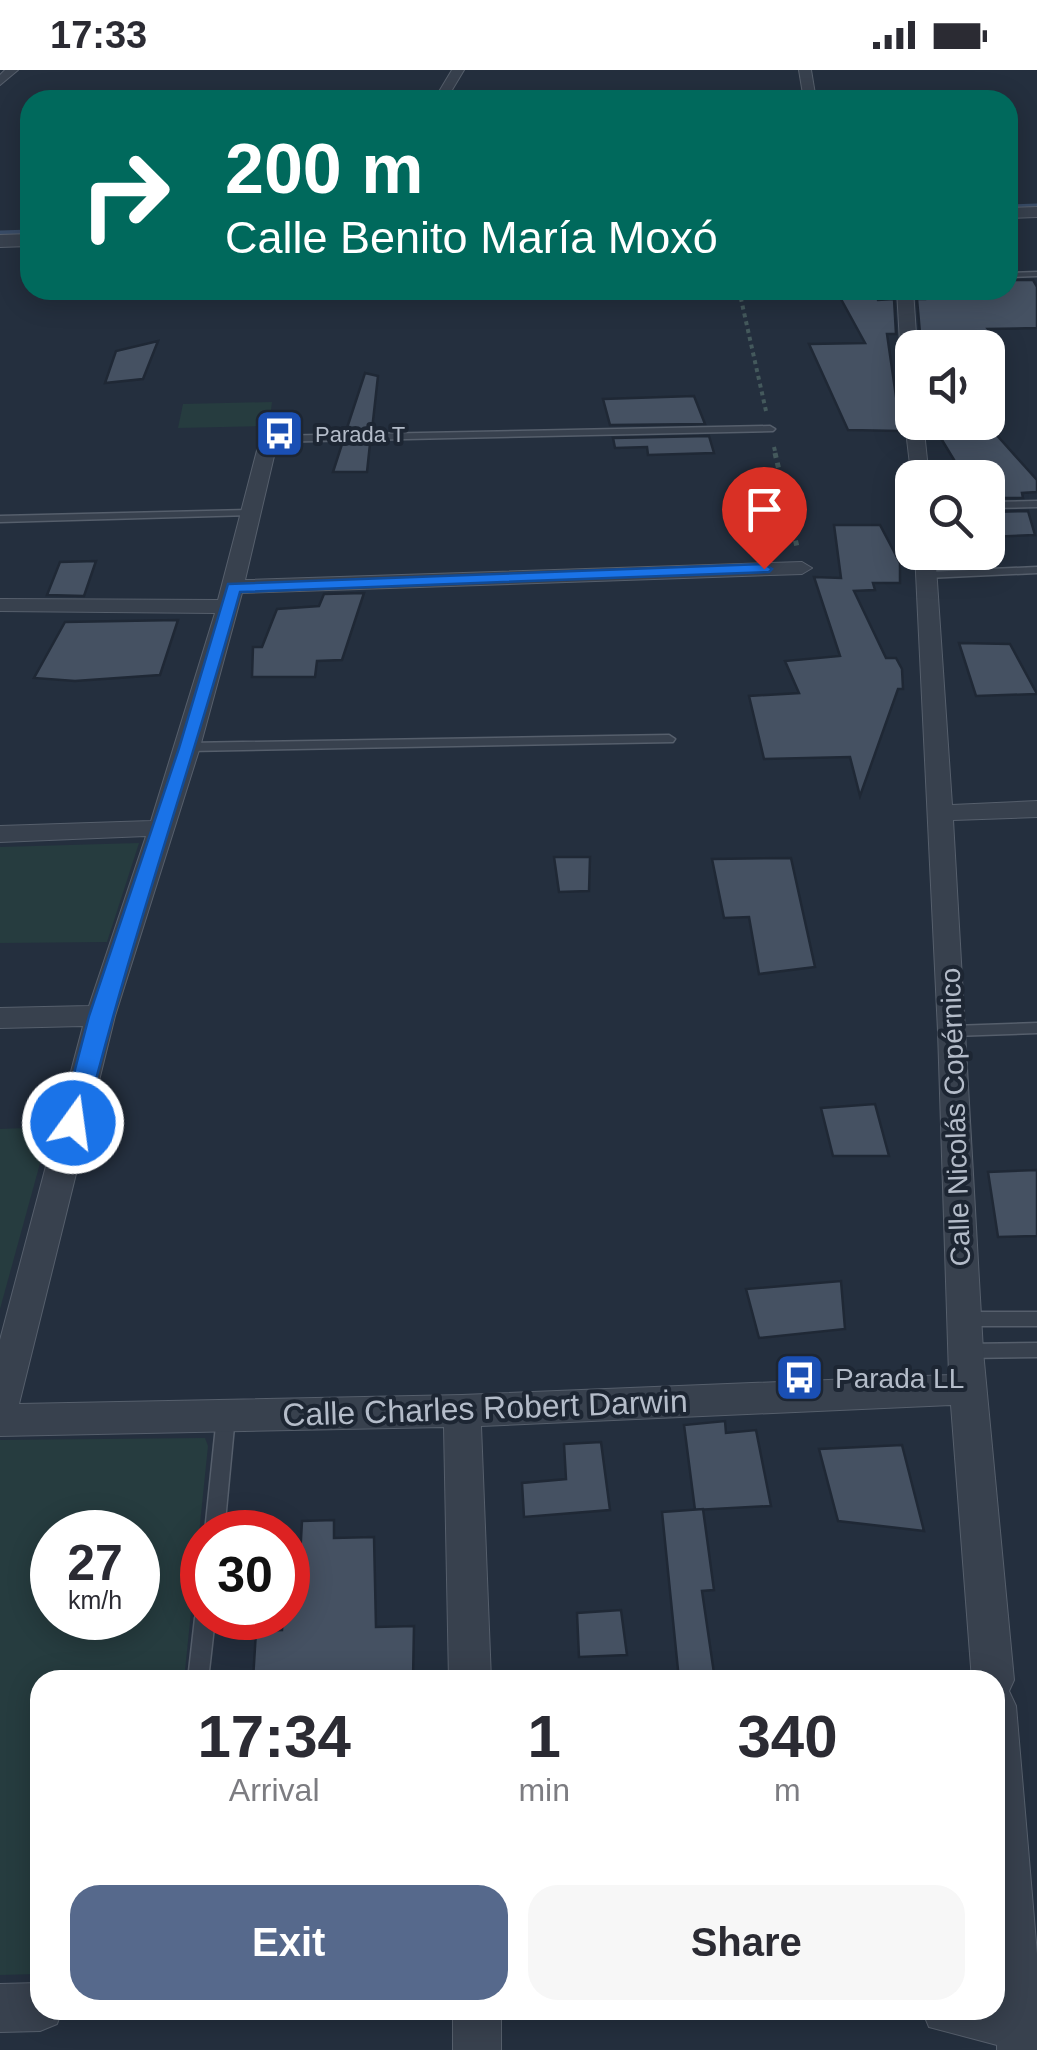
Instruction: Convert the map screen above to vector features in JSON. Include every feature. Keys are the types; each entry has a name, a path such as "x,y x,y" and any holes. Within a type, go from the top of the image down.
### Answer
{"street":[{"path":"0,81 12,70"},
{"path":"905,300 907,330"},
{"path":"0,1409 100,1016 188,748 269,439"},
{"path":"0,606 802,568"},
{"name":"Calle Nicolás Copérnico","path":"926,570 953,1031 964,1335 992,1670"},
{"path":"938,814 1037,809"},
{"path":"0,834 161,828"},
{"path":"0,1018 100,1016"},
{"name":"Calle Charles Robert Darwin","path":"0,1420 462,1412 970,1389"},
{"path":"462,1412 470,1670"},
{"path":"981,2020 1026,2033 1005,1811"},
{"path":"0,2008 30,2007"},
{"path":"477,2050 478,2020"}],"lane":[{"path":"269,439 770,429"},
{"path":"1005,505 1037,504"},
{"path":"0,519 248,513"},
{"path":"1005,568 1037,570"},
{"path":"188,748 668,739"},
{"path":"953,1031 1037,1028"},
{"path":"964,1335 1037,1319"},
{"path":"964,1335 1037,1350"},
{"path":"216,1510 226,1416"},
{"path":"199,1670 202,1640"}],"green space":[{"path":"272,402 269,426 178,428 183,404"},
{"path":"139,843 107,942 0,943 0,847"},
{"path":"50,1127 0,1309 0,1129"},
{"path":"205,1438 208,1446 201,1510 180,1510 180,1640 188,1640 185,1670 30,1670 30,1974 0,1975 0,1440"}],"building":[{"path":"1018,280 1033,280 1037,287 1037,328 920,330 917,300 1018,300"},
{"path":"841,300 894,300 895,334 887,334 895,389 895,431 848,430 809,344 865,343"},
{"path":"158,341 143,379 105,383 116,351"},
{"path":"365,373 378,376 372,430 346,431"},
{"path":"694,396 705,424 610,425 603,399"},
{"path":"709,436 714,453 648,455 647,447 615,448 613,438"},
{"path":"942,440 1001,440 1037,480 1037,492 1022,493 1023,498 1005,498 1005,460 954,460"},
{"path":"342,444 370,444 367,472 333,472"},
{"path":"1028,511 1035,535 1005,536 1005,512"},
{"path":"834,525 880,525 895,554 900,583 873,583 875,590 854,591 886,658 896,658 902,669 903,689 898,689 860,796 850,757 764,759 749,696 799,693 785,661 840,656 814,577 841,578"},
{"path":"96,561 84,596 47,595 60,562"},
{"path":"364,593 342,660 317,661 315,677 252,677 253,647 262,647 277,609 319,606 324,594"},
{"path":"178,620 160,675 75,681 34,678 65,622"},
{"path":"959,643 1010,644 1037,694 976,696"},
{"path":"554,857 590,857 589,891 559,892"},
{"path":"791,858 815,967 759,974 749,917 724,918 712,859"},
{"path":"875,1104 889,1156 833,1156 821,1108"},
{"path":"1037,1170 1037,1236 998,1237 988,1172"},
{"path":"841,1281 845,1329 759,1338 746,1289"},
{"path":"725,1421 726,1433 756,1430 771,1506 695,1510 684,1425"},
{"path":"601,1442 610,1510 524,1517 522,1483 566,1479 564,1444"},
{"path":"902,1445 924,1531 838,1521 819,1449"},
{"path":"703,1509 714,1590 702,1591 714,1670 678,1670 662,1512"},
{"path":"334,1520 334,1538 374,1537 376,1627 414,1626 413,1670 254,1670 255,1640 310,1640 310,1521"},
{"path":"621,1610 627,1655 579,1657 577,1613"}],"waterway":[{"path":"1018,207 1037,206"},
{"path":"0,233 20,232"}],"place":[{"name":"Parada T","path":"280,434"},
{"name":"Parada LL","path":"800,1378"}],"route":[{"path":"73,1123 100,1016 188,748 234,587 764,569"}]}
